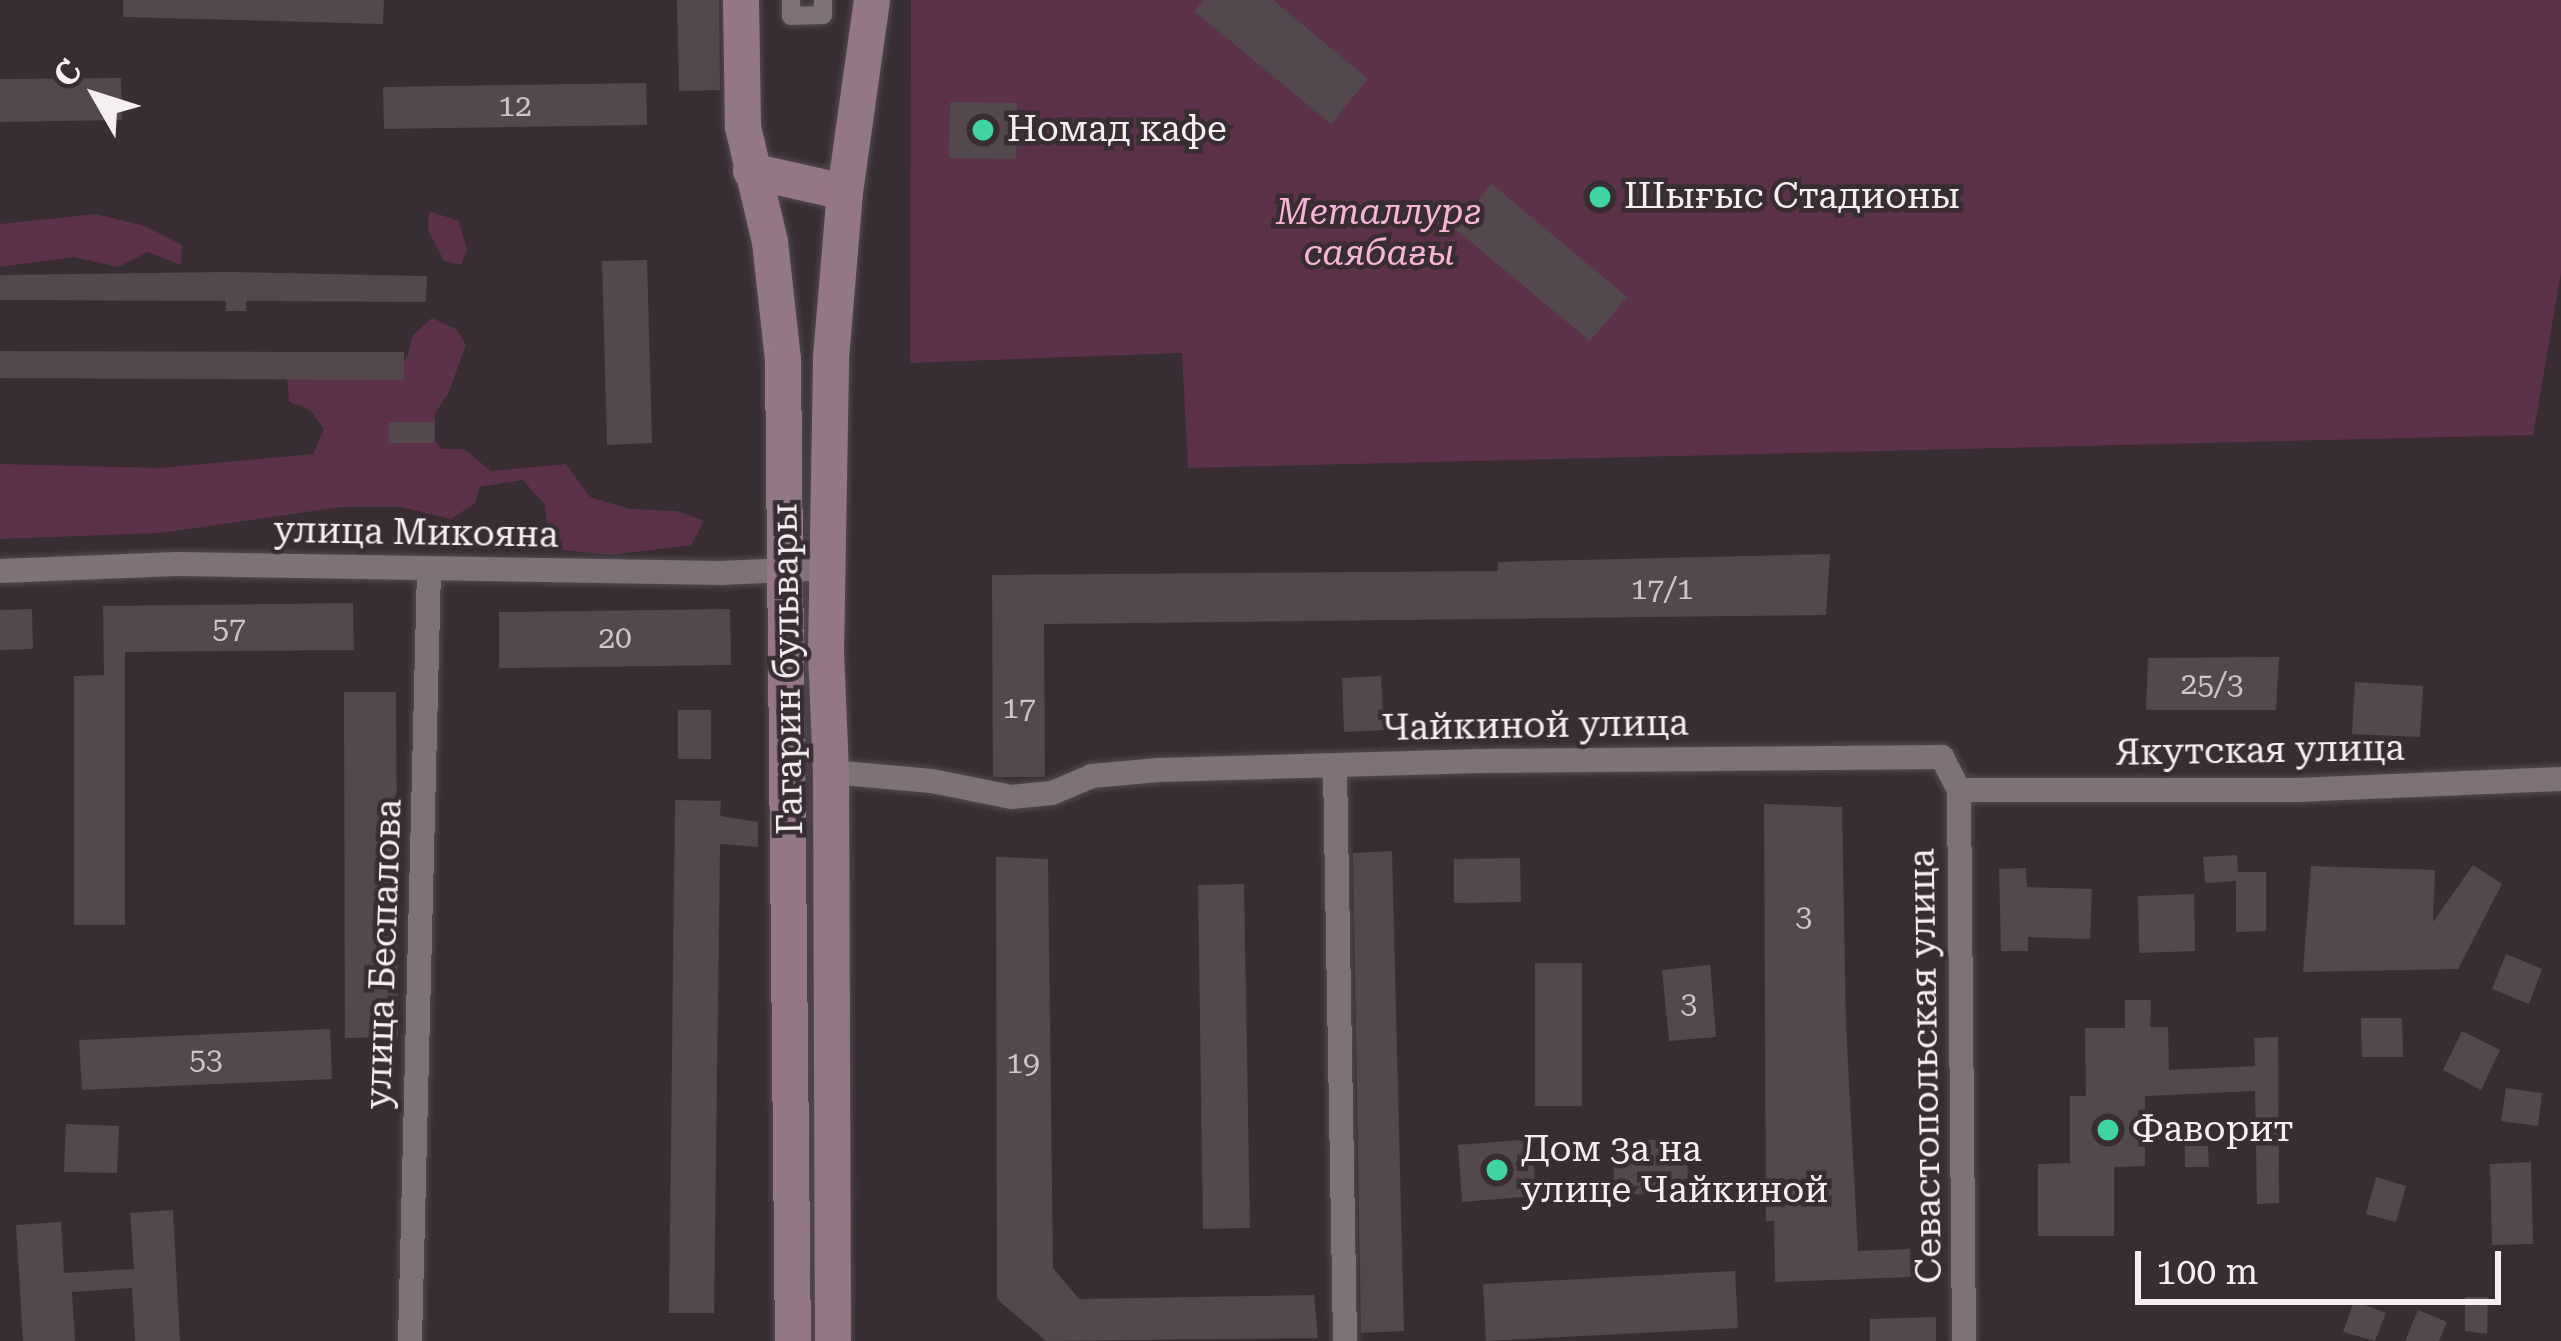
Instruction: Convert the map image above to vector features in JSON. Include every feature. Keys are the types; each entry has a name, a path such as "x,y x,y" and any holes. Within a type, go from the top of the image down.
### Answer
{"main road":[{"name":"Гагарин бульвары","path":"741,0 743,127 770,242 783,360 794,1341"},
{"name":"Гагарин бульвары","path":"833,1341 832,772 826,652 831,358 845,192 872,0"},
{"path":"751,171 845,192"}],"street":[{"path":"791,0 791,16 824,15 823,0"},
{"name":"улица Микояна","path":"0,571 177,564 721,573 830,568"},
{"name":"улица Беспалова","path":"410,1341 429,569"},
{"name":"Чайкиной улица","path":"832,772 932,782 1011,797 1052,794 1092,776 1942,757 1960,790"},
{"path":"1335,767 1345,1341"},
{"name":"Якутская улица","path":"1960,790 2296,790 2561,779"},
{"name":"Севастопольская улица","path":"1960,790 1964,1341"}],"green space":[{"name":"Металлург саябағы","path":"911,0 2561,0 2561,273 2533,435 1188,468 1182,353 910,363"},
{"path":"429,211 459,221 467,250 461,265 444,261 428,230"},
{"path":"96,214 145,226 182,245 181,265 148,252 118,267 74,257 0,267 0,224"},
{"path":"432,318 456,329 466,345 448,394 435,413 435,440 441,449 464,449 491,471 566,464 590,497 630,509 677,511 704,521 691,545 611,555 563,550 548,536 545,505 523,480 480,487 475,503 451,519 401,507 341,507 160,533 0,539 0,464 160,468 313,454 324,429 310,410 289,402 287,377 392,375 408,355 412,336"}],"building":[{"path":"123,0 384,0 383,24 123,17"},
{"path":"677,0 719,0 720,90 679,91"},
{"path":"1204,0 1273,0 1368,79 1331,124 1194,11"},
{"path":"121,78 122,120 0,122 0,79"},
{"path":"646,83 647,125 384,129 383,87"},
{"name":"Номад кафе","path":"950,102 1017,103 1016,159 949,158"},
{"path":"1492,184 1627,297 1590,341 1454,228"},
{"path":"647,260 652,443 607,445 602,261"},
{"path":"0,275 427,276 426,302 246,301 246,311 226,311 226,301 0,300"},
{"path":"0,351 404,352 404,380 0,378"},
{"path":"389,422 434,422 434,443 389,443"},
{"path":"1830,554 1826,615 1044,624 1045,777 993,777 992,575 1498,571 1498,562"},
{"path":"353,603 354,650 125,652 125,925 74,925 74,676 104,675 103,606"},
{"path":"32,609 33,649 0,650 0,610"},
{"path":"730,609 731,665 499,668 499,612"},
{"path":"2279,657 2276,710 2146,710 2148,658"},
{"path":"1381,676 1384,730 1344,732 1342,678"},
{"path":"2355,682 2423,686 2420,737 2352,734"},
{"path":"344,692 396,692 398,1037 345,1038"},
{"path":"678,710 711,710 711,759 678,759"},
{"path":"675,800 721,801 720,816 758,822 758,847 720,844 714,1313 669,1313"},
{"path":"1764,804 1842,807 1846,1026 1858,1251 1910,1249 1911,1277 1775,1282 1774,1221 1766,1221"},
{"path":"1392,851 1404,1331 1361,1333 1353,853"},
{"path":"2237,855 2238,872 2266,872 2266,931 2236,932 2236,881 2205,883 2203,857"},
{"path":"996,857 1048,859 1053,1268 1079,1299 1314,1295 1318,1338 1046,1341 997,1299"},
{"path":"1520,858 1521,902 1454,903 1454,859"},
{"path":"2473,865 2502,884 2458,969 2303,972 2311,866 2435,870 2433,922"},
{"path":"2026,868 2027,887 2092,889 2090,939 2028,937 2028,951 2001,951 1999,869"},
{"path":"1244,884 1250,1228 1203,1229 1198,885"},
{"path":"2194,894 2195,951 2139,953 2138,896"},
{"path":"2506,954 2542,969 2529,1004 2492,989"},
{"path":"1535,963 1582,963 1582,1106 1535,1106"},
{"path":"1710,965 1716,1037 1669,1041 1662,970"},
{"name":"Фаворит","path":"2125,1000 2151,1000 2150,1027 2168,1027 2169,1070 2255,1066 2254,1038 2278,1037 2279,1203 2257,1204 2255,1091 2145,1096 2145,1166 2114,1167 2114,1236 2038,1236 2038,1164 2070,1163 2070,1096 2086,1096 2085,1028 2125,1028"},
{"path":"2361,1018 2402,1018 2403,1057 2362,1057"},
{"path":"330,1029 332,1079 82,1090 79,1040"},
{"path":"2462,1031 2500,1050 2481,1090 2443,1070"},
{"path":"2506,1088 2542,1093 2538,1126 2501,1121"},
{"path":"66,1124 119,1126 117,1173 64,1172"},
{"name":"Дом 3а на улице Чайкиной","path":"1532,1139 1536,1196 1462,1202 1458,1145"},
{"path":"1687,1139 1688,1193 1614,1195 1613,1141"},
{"path":"2185,1146 2208,1146 2209,1167 2185,1167"},
{"path":"2531,1162 2533,1244 2492,1245 2490,1164"},
{"path":"2376,1177 2406,1186 2396,1222 2366,1214"},
{"path":"173,1210 180,1341 135,1341 132,1288 72,1292 75,1341 23,1341 16,1225 61,1222 64,1273 134,1269 130,1213"},
{"path":"1735,1271 1738,1328 1486,1341 1483,1284"},
{"path":"2465,1297 2488,1297 2487,1334 2465,1331"},
{"path":"2354,1301 2386,1313 2375,1341 2343,1332"},
{"path":"2418,1310 2447,1322 2439,1341 2405,1341"},
{"path":"1936,1317 1936,1341 1870,1341 1870,1319"}],"place":[{"name":"Номад кафе","path":"983,130"},
{"name":"Шығыс Стадионы","path":"1600,197"},
{"name":"Фаворит","path":"2108,1130"},
{"name":"Дом 3а на улице Чайкиной","path":"1497,1170"}]}
